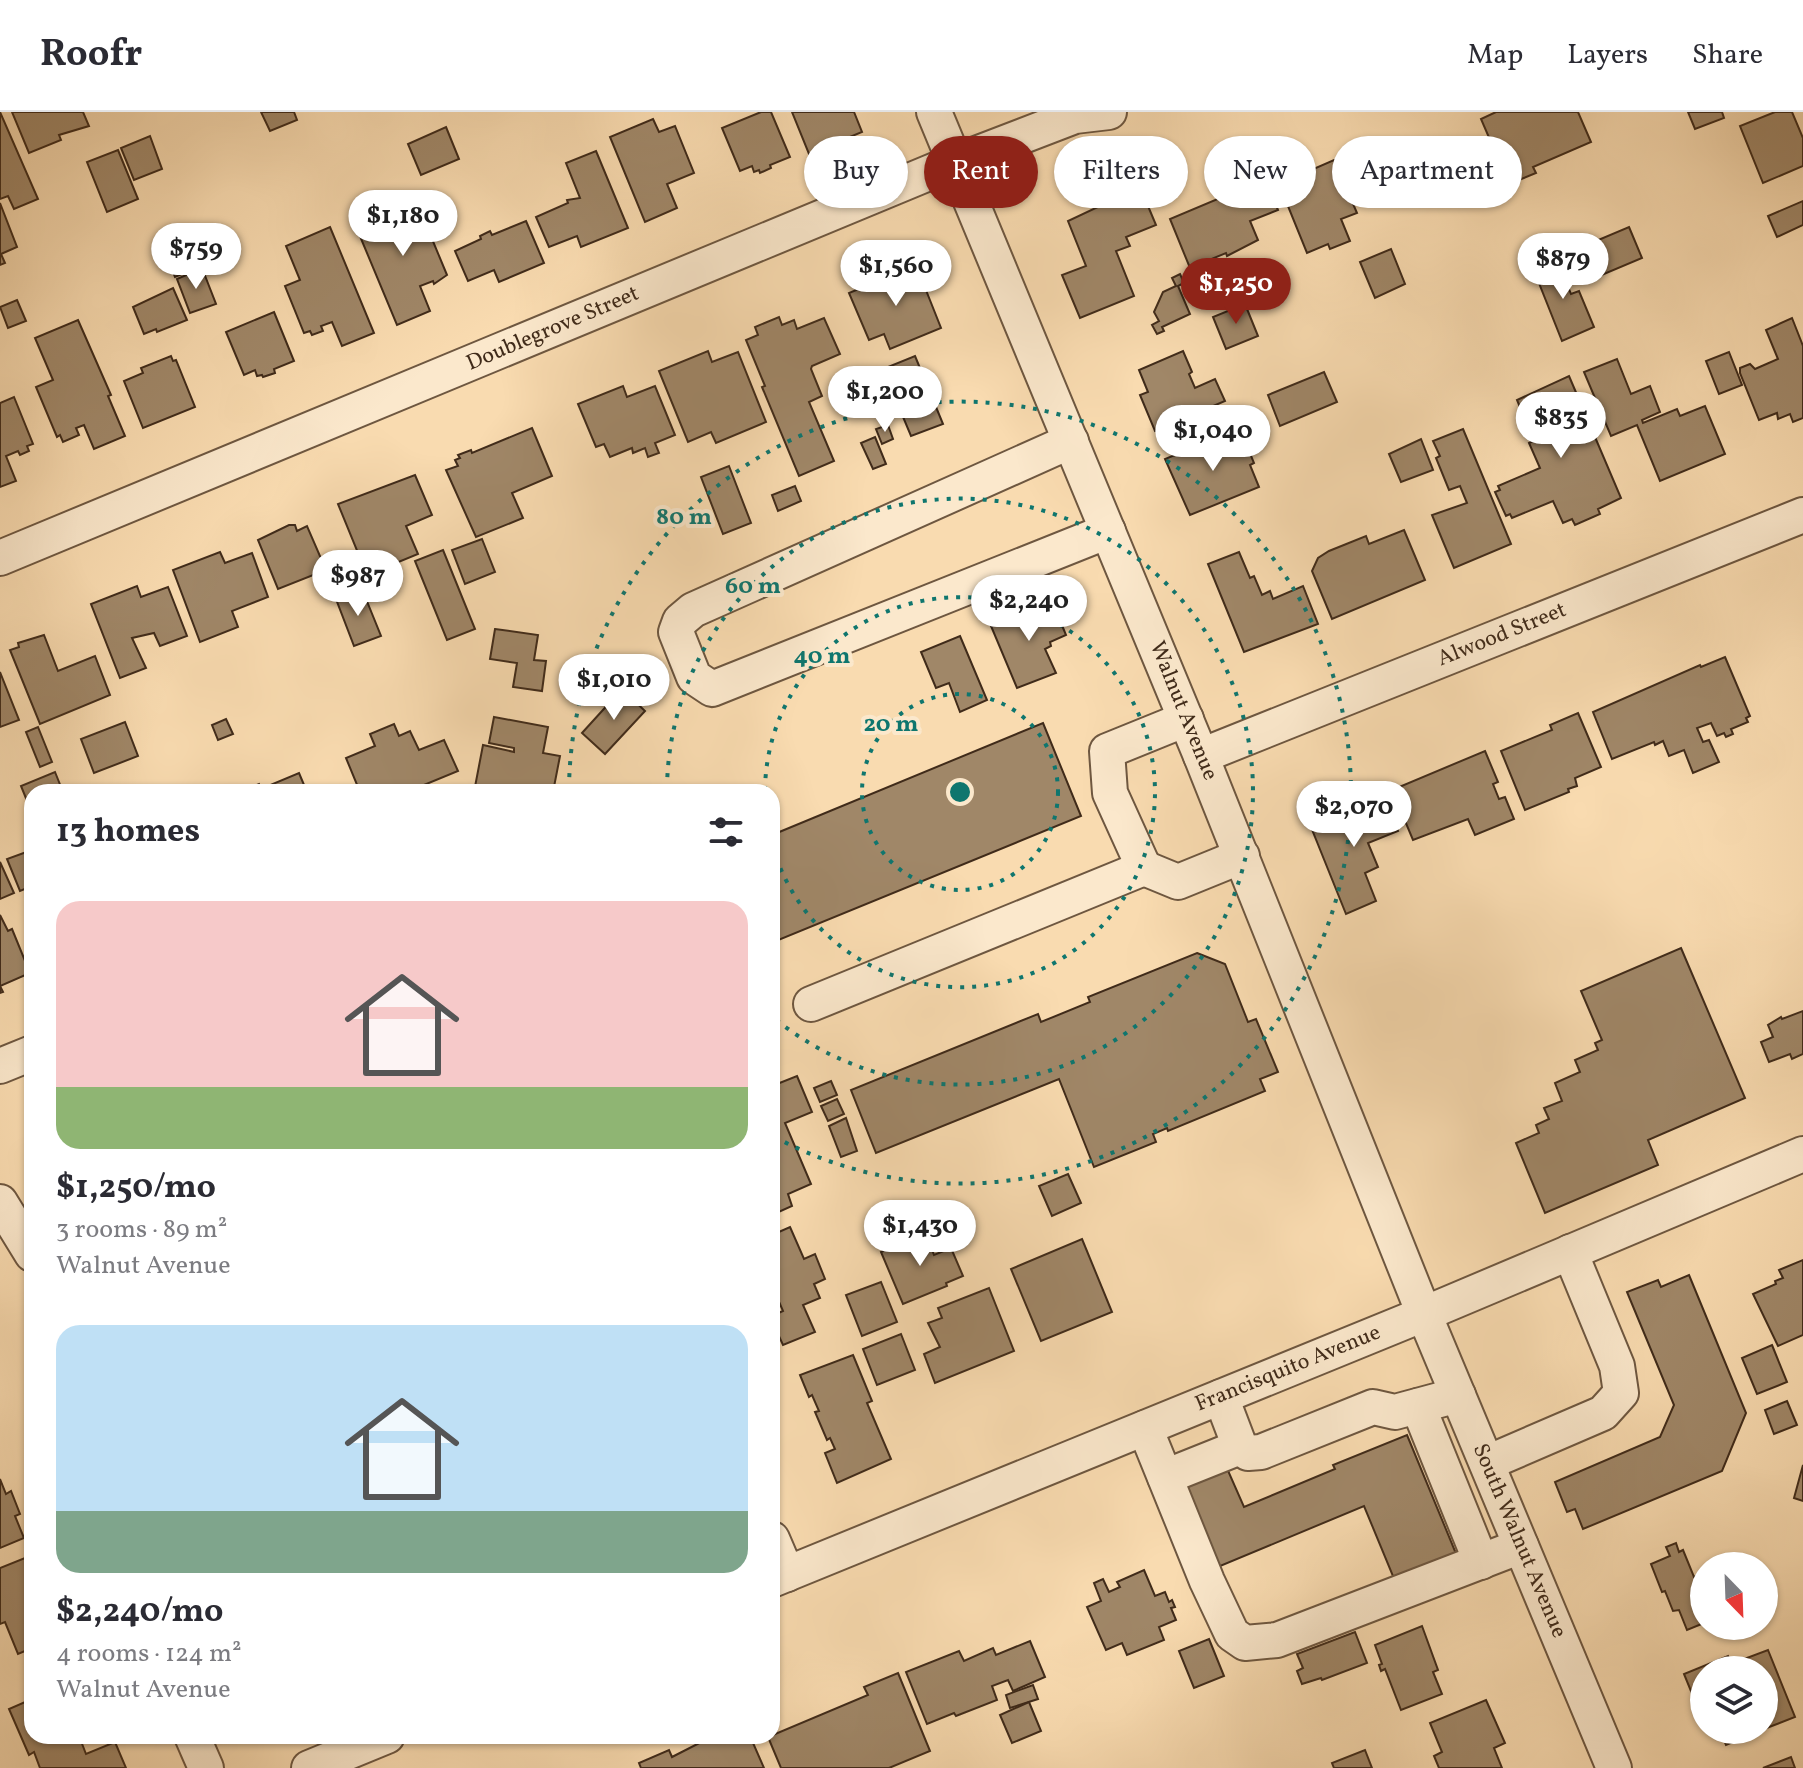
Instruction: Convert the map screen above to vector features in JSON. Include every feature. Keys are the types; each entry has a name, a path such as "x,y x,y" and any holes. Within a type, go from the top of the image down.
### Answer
{"street":[{"name":"Walnut Avenue","path":"934,112 944,136"},
{"name":"Doublegrove Street","path":"1023,136 1075,116 1109,112"},
{"name":"Doublegrove Street","path":"0,558 924,175"},
{"name":"Walnut Avenue","path":"974,208 1242,856 1424,1314"},
{"path":"1071,441 693,610 680,621 676,632 680,643 694,677 712,689 1108,531"},
{"name":"Alwood Street","path":"1201,756 1803,515"},
{"path":"1186,719 1107,751 1110,793 1144,868 1178,882 1242,856"},
{"path":"811,1004 1144,868"},
{"path":"0,1066 24,1056"},
{"name":"Francisquito Avenue","path":"780,1577 1424,1314 1803,1154"},
{"path":"0,1202 24,1241"},
{"path":"1487,1463 1603,1413 1621,1393 1617,1366 1570,1252"},
{"name":"South Walnut Avenue","path":"1424,1314 1614,1768"},
{"path":"1221,1397 1240,1447 1248,1453 1261,1452 1373,1407 1395,1412 1458,1395"},
{"path":"1418,1406 1481,1562"},
{"path":"1145,1428 1219,1607 1232,1634 1245,1643 1277,1640 1521,1546"},
{"path":"1165,1477 1240,1447"},
{"path":"196,1744 206,1768"},
{"path":"309,1768 368,1744"}],"building":[{"path":"0,112 38,199 14,209 8,196 0,199"},
{"path":"12,112 83,112 89,126 59,135 61,140 29,153"},
{"path":"261,112 294,112 297,120 270,131"},
{"path":"761,112 771,112 790,157 760,173 759,170 754,172 752,166 740,171 722,128"},
{"path":"792,112 854,112 862,132 852,136 804,136 804,142"},
{"path":"1496,112 1578,112 1591,142 1533,167 1536,173 1522,179 1522,136 1488,136 1481,119"},
{"path":"1688,112 1722,112 1724,118 1695,129"},
{"path":"1775,112 1792,112 1803,138 1803,166 1763,183 1740,126"},
{"path":"653,119 659,132 675,126 694,173 667,184 677,208 645,222 610,137"},
{"path":"446,127 459,159 421,175 408,144"},
{"path":"150,136 162,169 134,180 121,148"},
{"path":"118,150 138,199 107,212 87,162"},
{"path":"596,151 628,228 581,247 577,236 549,247 536,217 568,203 567,200 580,198 566,163"},
{"path":"1332,161 1332,208 1355,208 1357,213 1341,219 1350,241 1330,249 1328,244 1307,253 1289,208 1316,208 1316,168"},
{"path":"415,198 447,275 434,284 433,281 420,286 430,311 397,325 357,229 379,220 376,213"},
{"path":"1803,201 1803,225 1777,237 1768,216"},
{"path":"0,203 17,247 1,254 5,263 0,265"},
{"path":"1204,205 1204,208 1278,210 1250,221 1258,240 1227,256 1226,253 1190,268 1170,219"},
{"path":"1096,208 1149,208 1156,225 1126,237 1130,246 1116,251 1134,296 1080,318 1062,275 1086,266 1068,221"},
{"path":"526,221 544,263 499,282 494,270 468,281 455,251 481,239 480,236 490,231 492,235"},
{"path":"330,227 374,333 342,346 332,322 321,326 323,331 312,335 310,331 304,333 285,286 300,280 286,246"},
{"path":"1629,227 1642,258 1597,277 1584,246"},
{"path":"190,236 201,266 175,277 163,247"},
{"path":"1391,249 1405,284 1375,298 1360,262"},
{"path":"1557,259 1571,294 1579,291 1594,327 1562,341 1533,268"},
{"path":"916,265 941,328 890,349 884,334 869,340 849,293"},
{"path":"202,268 216,304 190,313 177,279"},
{"path":"1180,274 1184,283 1178,286 1190,314 1162,327 1164,331 1157,334 1152,325 1159,321 1154,312 1163,292 1176,286 1172,278"},
{"path":"173,288 187,320 144,334 133,307"},
{"path":"17,300 26,321 8,328 0,307"},
{"path":"1245,304 1258,336 1226,349 1213,317"},
{"path":"274,312 294,361 263,377 257,376 255,370 244,375 226,332"},
{"path":"779,317 782,325 794,320 797,329 824,318 840,354 812,366 822,396 809,402 834,461 799,476 746,340 758,335 755,327"},
{"path":"1792,318 1803,346 1803,418 1793,422 1790,414 1778,419 1777,413 1759,420 1740,368 1750,364 1755,369 1778,359 1766,330"},
{"path":"78,320 111,395 108,396 125,436 94,449 84,425 76,428 79,435 63,442 60,435 57,437 36,387 53,380 35,338"},
{"path":"708,351 712,362 738,352 766,422 716,443 711,432 688,442 659,371"},
{"path":"1183,351 1195,388 1215,379 1225,401 1155,431 1140,395 1148,392 1139,370"},
{"path":"1729,352 1742,385 1719,394 1706,361"},
{"path":"171,356 173,361 176,360 195,407 143,428 124,381 143,373 141,368"},
{"path":"915,356 943,424 911,436 883,369"},
{"path":"1617,359 1631,394 1650,386 1660,412 1642,420 1643,423 1677,409 1680,416 1705,406 1725,454 1660,481 1637,425 1611,436 1584,372"},
{"path":"1324,372 1337,402 1280,426 1268,395"},
{"path":"1569,376 1621,498 1598,509 1600,514 1575,525 1572,519 1563,523 1553,501 1512,518 1510,514 1506,516 1495,492 1500,490 1498,486 1540,468 1529,443 1553,432 1551,428 1532,436 1517,400"},
{"path":"623,386 627,397 655,386 675,435 655,443 659,453 648,457 645,448 633,453 632,448 610,457 604,444 596,447 578,404"},
{"path":"14,397 33,444 27,446 29,451 20,455 18,451 6,456 16,481 0,487 0,403"},
{"path":"888,425 893,439 882,444 876,429"},
{"path":"532,428 552,476 512,493 523,518 476,537 446,470 458,466 455,460 460,458 458,455 471,450 472,453"},
{"path":"1463,429 1511,544 1454,568 1432,515 1467,503 1460,486 1449,490 1436,458 1440,456 1433,441"},
{"path":"1242,434 1254,463 1250,465 1259,487 1190,515 1165,459 1224,435 1226,440"},
{"path":"875,437 886,464 873,469 861,443"},
{"path":"1421,439 1433,470 1401,482 1389,454"},
{"path":"729,466 751,523 723,534 701,477"},
{"path":"415,475 432,515 406,526 418,554 367,575 338,504"},
{"path":"795,486 801,501 778,511 772,495"},
{"path":"295,525 297,531 307,526 326,570 278,589 258,540"},
{"path":"1404,530 1425,580 1332,619 1312,571 1318,558 1366,536 1369,544"},
{"path":"482,539 495,572 465,584 452,550"},
{"path":"443,550 475,629 447,640 415,561"},
{"path":"220,552 225,563 252,553 268,597 232,611 238,627 200,642 173,570"},
{"path":"1239,552 1250,578 1254,576 1262,595 1270,591 1273,599 1303,586 1318,624 1244,652 1208,564"},
{"path":"137,586 141,597 168,587 187,636 160,646 154,633 132,638 146,668 120,678 91,604"},
{"path":"362,589 381,636 354,646 336,599"},
{"path":"1052,601 1066,635 1050,642 1051,646 1045,649 1056,673 1017,688 991,626"},
{"path":"495,629 538,635 534,660 546,661 542,691 513,687 517,663 490,659"},
{"path":"44,635 58,671 95,656 110,695 40,724 10,650 19,647 18,643"},
{"path":"960,636 987,700 960,712 949,683 936,688 921,652"},
{"path":"1725,657 1750,716 1746,718 1748,722 1731,729 1733,734 1726,737 1724,733 1717,736 1711,723 1697,728 1703,742 1709,740 1719,762 1693,773 1684,750 1669,756 1663,741 1612,759 1593,712"},
{"path":"0,672 19,720 0,727"},
{"path":"622,689 645,711 605,754 582,733"},
{"path":"1578,713 1601,767 1575,778 1577,786 1568,789 1569,792 1525,810 1501,751 1552,730 1550,725"},
{"path":"494,717 548,727 543,753 560,756 555,784 476,784 483,745 514,752 514,748 489,743"},
{"path":"226,719 233,734 218,740 212,725"},
{"path":"125,722 138,756 94,773 81,739"},
{"path":"1043,723 1081,816 780,939 780,832"},
{"path":"394,724 399,736 410,731 419,750 444,740 458,771 426,784 357,784 346,758 375,746 370,734"},
{"path":"38,727 52,762 40,767 26,732"},
{"path":"1485,751 1498,782 1493,784 1499,799 1505,797 1514,819 1475,835 1468,819 1413,840 1392,790"},
{"path":"55,772 60,784 26,784"},
{"path":"299,773 304,784 273,784"},
{"path":"1384,793 1398,831 1368,843 1378,867 1365,873 1376,901 1346,914 1311,827"},
{"path":"24,853 24,889 20,891 7,859"},
{"path":"0,862 14,893 0,899"},
{"path":"0,915 8,931 12,929 24,958 24,976 0,986"},
{"path":"1681,948 1745,1098 1648,1140 1658,1165 1545,1213 1516,1143 1539,1133 1536,1125 1549,1119 1544,1108 1562,1101 1555,1083 1580,1072 1575,1060 1598,1050 1595,1043 1602,1040 1581,991"},
{"path":"1197,953 1225,964 1248,1022 1256,1019 1278,1072 1260,1079 1265,1091 1168,1131 1167,1128 1153,1134 1156,1142 1094,1167 1059,1079 876,1153 851,1090 1038,1014 1041,1022 1090,1002 1088,997"},
{"path":"1803,1011 1803,1054 1792,1059 1790,1054 1769,1062 1761,1042 1773,1037 1768,1025 1781,1017"},
{"path":"797,1076 812,1112 785,1123 811,1184 788,1194 792,1206 780,1211 780,1083"},
{"path":"831,1081 837,1095 820,1102 814,1088"},
{"path":"837,1099 844,1114 828,1121 821,1106"},
{"path":"846,1118 857,1151 841,1157 829,1126"},
{"path":"1068,1174 1081,1203 1052,1216 1039,1186"},
{"path":"790,1227 804,1259 815,1254 825,1279 814,1284 820,1298 803,1305 815,1332 783,1345 780,1338 780,1312 783,1311 780,1304 780,1231"},
{"path":"926,1234 934,1255 951,1248 963,1276 903,1304 881,1252"},
{"path":"1082,1239 1112,1312 1041,1341 1011,1269"},
{"path":"1803,1260 1803,1335 1778,1346 1753,1294 1783,1278 1779,1270"},
{"path":"1689,1275 1746,1413 1722,1471 1583,1529 1575,1509 1567,1512 1555,1482 1660,1437 1674,1405 1627,1292 1658,1280 1661,1287"},
{"path":"881,1282 897,1322 862,1336 846,1295"},
{"path":"989,1288 1014,1351 935,1383 924,1354 940,1347 928,1323 942,1318 938,1308"},
{"path":"901,1334 915,1370 877,1385 863,1349"},
{"path":"1772,1345 1787,1382 1757,1394 1742,1358"},
{"path":"853,1355 872,1401 867,1403 891,1459 837,1483 825,1453 835,1449 830,1438 827,1440 815,1412 819,1411 800,1375"},
{"path":"1787,1401 1797,1425 1774,1434 1765,1410"},
{"path":"1407,1435 1457,1556 1395,1581 1364,1506 1213,1569 1179,1486 1226,1466 1244,1507 1335,1469 1333,1465"},
{"path":"1803,1465 1803,1501 1794,1498"},
{"path":"0,1479 6,1494 11,1491 20,1514 15,1516 24,1538 0,1548"},
{"path":"1676,1543 1679,1552 1683,1550 1690,1567 1690,1629 1687,1630 1679,1610 1673,1611 1665,1591 1662,1592 1651,1564 1670,1556 1666,1547"},
{"path":"24,1558 24,1651 18,1654 5,1622 0,1624 0,1568"},
{"path":"1144,1570 1155,1596 1165,1592 1169,1602 1172,1600 1175,1607 1171,1608 1176,1620 1159,1627 1164,1640 1127,1655 1122,1643 1106,1650 1087,1607 1101,1601 1094,1583 1103,1579 1109,1592 1120,1587 1117,1582"},
{"path":"1422,1626 1438,1670 1433,1672 1442,1694 1401,1710 1385,1669 1381,1671 1379,1665 1382,1664 1375,1645"},
{"path":"1355,1632 1367,1663 1302,1684 1297,1671 1303,1668 1297,1654"},
{"path":"1209,1639 1224,1676 1194,1688 1179,1651"},
{"path":"1030,1641 1045,1677 1013,1691 1008,1680 992,1686 997,1700 927,1724 906,1672 959,1651 964,1661 993,1648 996,1655"},
{"path":"1768,1650 1770,1656 1752,1656"},
{"path":"1690,1672 1690,1689 1684,1674"},
{"path":"898,1673 930,1751 889,1768 781,1768 771,1744 780,1744 780,1732 868,1695 864,1687"},
{"path":"1778,1675 1795,1717 1778,1724"},
{"path":"1033,1685 1038,1699 1010,1708 1006,1695"},
{"path":"1486,1700 1505,1743 1494,1748 1502,1768 1439,1768 1434,1756 1442,1752 1430,1723"},
{"path":"24,1702 24,1744 9,1709"},
{"path":"1029,1702 1041,1731 1012,1743 1000,1715"},
{"path":"24,1744 82,1744 86,1754 116,1744 126,1768 40,1768 34,1752 29,1755"},
{"path":"697,1744 754,1744 764,1768 641,1768 639,1763 669,1750 672,1757"},
{"path":"1365,1750 1372,1768 1334,1768 1332,1763"},
{"path":"1791,1757 1795,1768 1763,1768"}]}
